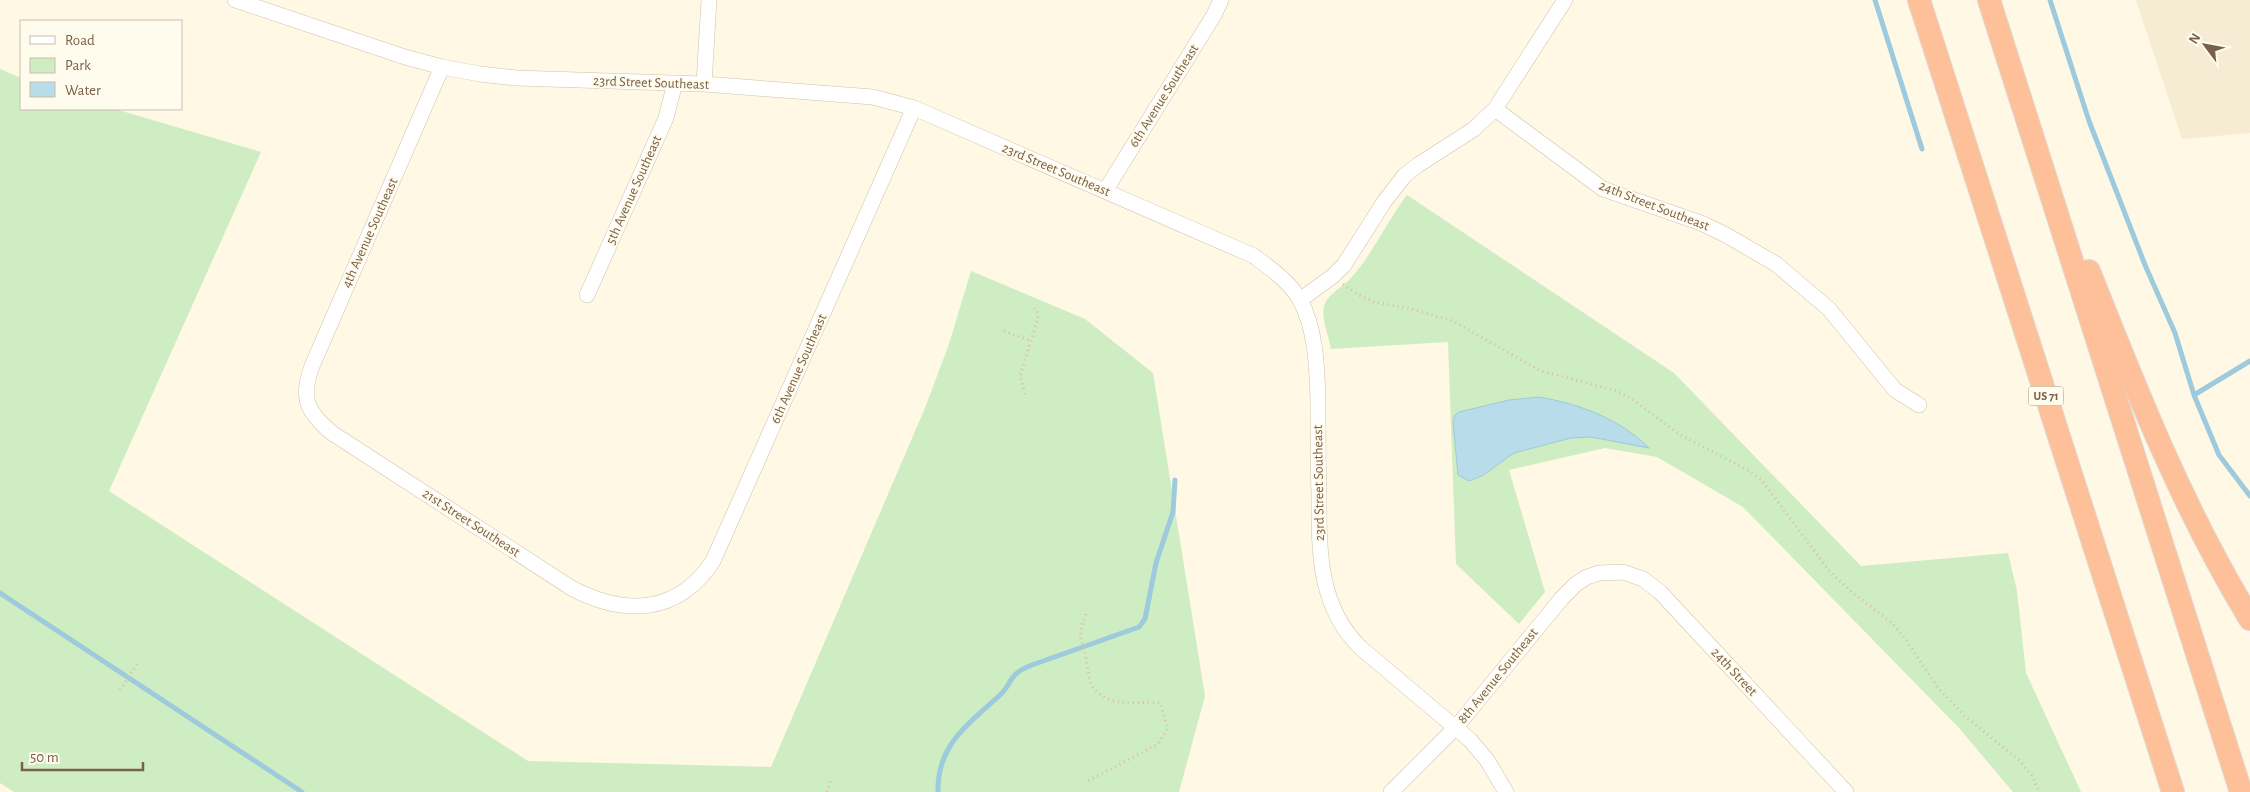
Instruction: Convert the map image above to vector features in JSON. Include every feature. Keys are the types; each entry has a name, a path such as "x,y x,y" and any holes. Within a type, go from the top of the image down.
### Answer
{"highway":[{"name":"US 71","path":"1919,0 2173,792"},
{"path":"1989,0 2241,792"},
{"path":"2004,47 2084,257 2151,423 2196,522 2250,619"}],"street":[{"name":"23rd Street Southeast","path":"235,0 442,67 516,78 704,84 874,96 914,108 1246,252 1277,273 1300,300 1306,315 1315,354 1317,381 1319,545 1322,574 1329,598 1343,628 1357,644 1456,726 1487,760 1506,792"},
{"path":"704,84 709,0"},
{"name":"6th Avenue Southeast","path":"1105,191 1214,15 1221,0"},
{"path":"1300,300 1333,276 1348,259 1384,202 1405,175 1474,129 1495,109 1565,0"},
{"name":"4th Avenue Southeast","path":"306,401 305,391 312,366 442,67"},
{"name":"5th Avenue Southeast","path":"587,295 666,118 675,83"},
{"name":"6th Avenue Southeast","path":"654,604 684,590 706,571 716,554 914,108"},
{"name":"24th Street Southeast","path":"1495,109 1603,189 1701,223 1726,234 1776,264 1829,309 1895,390 1919,405"},
{"name":"21st Street Southeast","path":"306,401 317,420 332,433 573,589 593,599 619,606 637,607 654,604"},
{"name":"8th Avenue Southeast","path":"1391,792 1456,726 1562,598 1587,577 1611,571"},
{"name":"24th Street","path":"1611,571 1634,575 1660,592 1846,792"}],"path":[{"path":"1333,276 1357,294 1374,302 1408,308 1453,321 1541,371 1617,391 1632,399 1680,434 1762,479 1830,572 1854,594 1892,623 1906,640 1938,688 1965,716 2021,762 2033,777 2039,792"},
{"path":"1024,394 1020,376 1038,318 1034,308"},
{"path":"1004,331 1031,341"},
{"path":"1086,614 1079,631 1079,639 1086,656 1092,685 1099,693 1114,702 1129,704 1145,701 1160,703 1168,728 1158,744 1088,781"},
{"path":"120,690 137,664"},
{"path":"827,792 831,779"}],"shaded area":[{"path":"2136,0 2250,0 2250,133 2182,139"}],"green space":[{"path":"0,69 20,78 20,110 118,110 261,152 109,491 528,761 771,767 925,408 949,344 971,271 1085,319 1153,373 1205,696 1179,792 14,792 0,783"},
{"path":"1407,195 1674,373 1861,566 2008,553 2017,591 2026,673 2081,792 2013,792 1959,728 1743,507 1657,457 1605,448 1509,470 1545,592 1519,624 1456,564 1448,342 1331,349 1323,312 1325,303 1358,269"}],"water":[{"path":"1539,397 1599,414 1625,429 1649,448 1591,437 1571,438 1514,453 1482,476 1469,481 1458,475 1453,422 1455,415 1459,412 1509,400"}],"waterway":[{"path":"1875,0 1922,149"},
{"path":"2050,0 2089,121 2145,265 2175,333 2194,395 2219,455 2250,496"},
{"path":"2194,395 2250,361"},
{"path":"938,792 939,775 943,760 958,735 1002,693 1012,678 1018,673 1032,665 1139,627 1145,619 1156,563 1173,512 1175,480"},
{"path":"0,593 302,792"}]}
